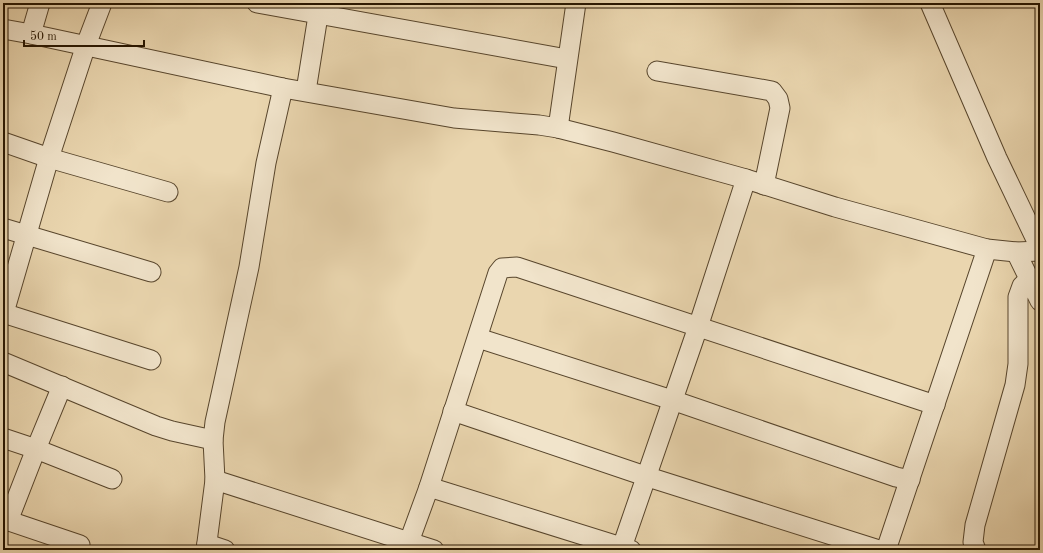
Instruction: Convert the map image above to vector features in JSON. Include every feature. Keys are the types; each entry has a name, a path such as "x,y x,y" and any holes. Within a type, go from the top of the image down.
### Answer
{"street":[{"path":"32,34 40,3"},
{"path":"102,3 86,46 49,158 3,314 151,360"},
{"path":"257,3 319,8 567,59"},
{"path":"558,128 576,3"},
{"path":"930,3 997,158 1031,251 1029,279 1040,301"},
{"path":"306,91 319,8"},
{"path":"3,30 32,34 283,88 454,118 558,128 755,182 835,207 987,249 1031,251"},
{"path":"430,486 625,549 646,476 672,400 698,327 755,182 780,108 778,99 772,91 657,71"},
{"path":"225,550 206,547 214,480 213,440 215,422 250,267 266,163 283,88"},
{"path":"3,142 49,158 168,192"},
{"path":"3,228 151,272"},
{"path":"886,550 987,249"},
{"path":"408,546 430,486 498,273 502,268 517,267 935,405"},
{"path":"976,550 973,542 975,525 1015,385 1018,364 1018,297 1022,286 1029,279"},
{"path":"478,338 672,400 896,477 910,480"},
{"path":"3,362 156,426 213,440"},
{"path":"62,386 6,520 80,545"},
{"path":"453,411 646,476 879,550"},
{"path":"3,438 36,449 112,479"},
{"path":"214,480 408,546 434,550"}]}
